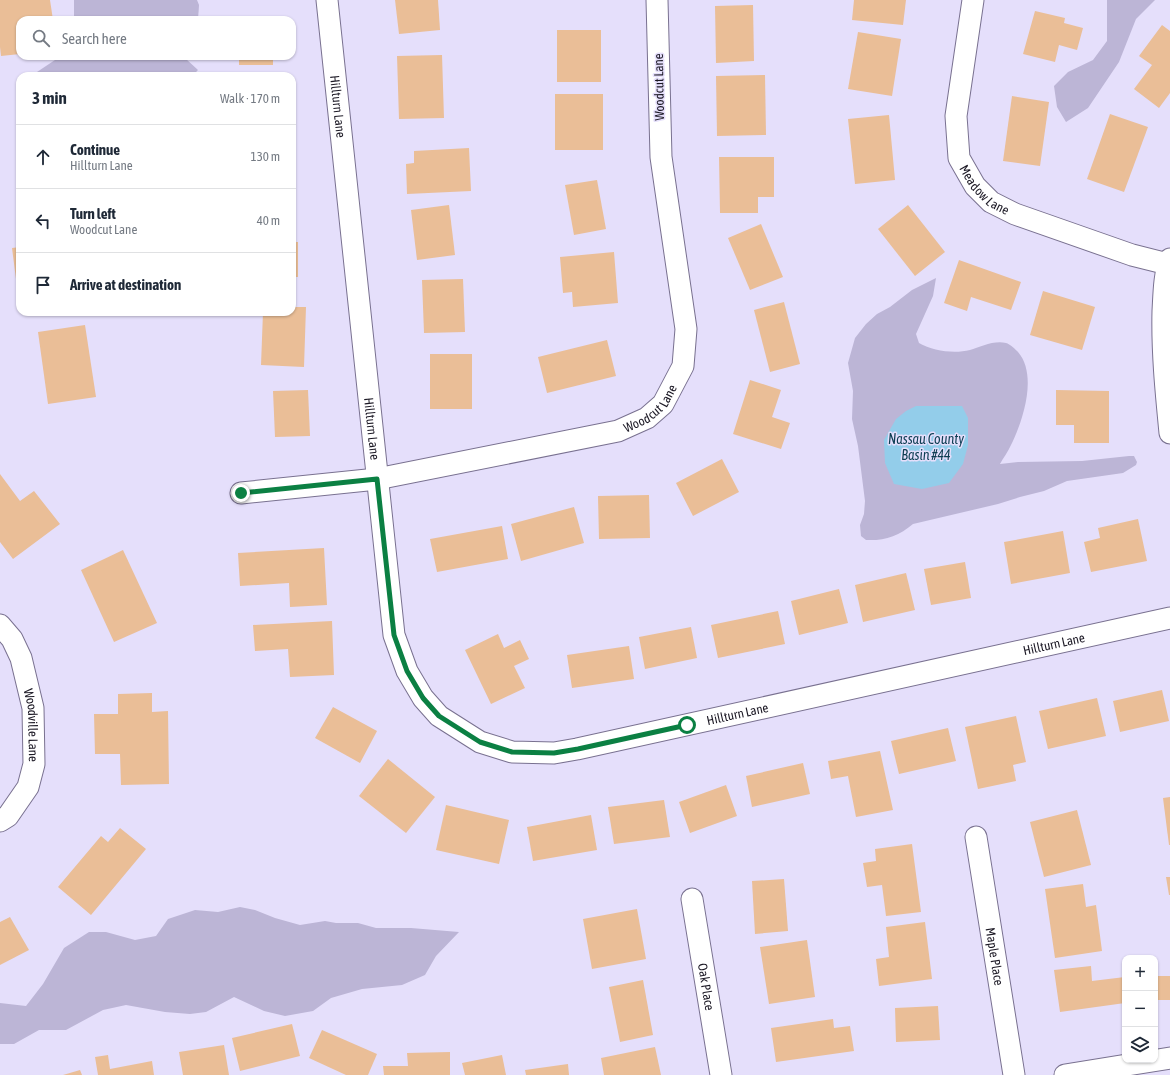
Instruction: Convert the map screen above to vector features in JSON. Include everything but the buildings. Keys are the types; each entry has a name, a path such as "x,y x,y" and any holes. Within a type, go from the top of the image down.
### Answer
{"street":[{"name":"Hillturn Lane","path":"327,0 394,635 407,671 423,698 439,716 480,742 512,752 554,753 578,749 1170,618"},
{"name":"Woodcut Lane","path":"241,493 377,479 618,431 647,418 663,404 683,366 686,329 661,157 657,0"},
{"name":"Meadow Lane","path":"973,0 956,116 959,158 975,186 991,202 1015,214 1132,254 1169,261"},
{"path":"1169,261 1164,290 1163,368 1170,434"},
{"name":"Woodville Lane","path":"0,625 12,639 21,658 33,708 34,764 28,787 8,816 0,821"},
{"name":"Maple Place","path":"976,838 1014,1075"},
{"name":"Oak Place","path":"692,899 721,1075"},
{"path":"1065,1075 1170,1058"}],"shaded area":[{"path":"74,0 197,0 199,5 198,16 74,16"},
{"path":"1107,0 1155,0 1136,19 1119,62 1088,108 1066,122 1057,107 1054,86 1068,72 1093,60 1107,41"},
{"path":"55,60 187,60 198,70 196,72 37,72"},
{"path":"936,278 933,296 916,334 919,343 937,350 957,352 1001,342 1011,345 1018,352 1024,362 1028,385 1024,411 1016,435 1000,464 1018,462 1082,461 1134,456 1137,462 1136,465 1123,473 1067,481 1044,491 998,504 913,524 897,535 885,539 866,540 861,536 860,525 864,514 865,501 858,446 852,419 853,391 848,363 855,338 866,324 877,314 890,307 912,290"},
{"path":"240,907 255,910 275,918 300,925 325,921 336,923 358,923 376,928 411,928 459,932 436,956 425,975 402,985 362,989 331,998 313,1011 285,1016 264,1011 234,997 206,1012 190,1014 165,1012 126,1005 103,1010 66,1030 39,1030 14,1044 0,1044 0,1003 26,1006 43,984 64,948 89,932 106,932 135,940 156,936 168,919 195,910 218,912"}],"water":[{"name":"Nassau County Basin #44","path":"916,406 962,406 968,418 968,445 963,464 949,483 922,489 894,484 885,463 884,440 896,419 906,411"}],"route":[{"path":"241,493 377,479 394,635 407,671 423,698 439,716 480,742 512,752 554,753 687,725"}]}
